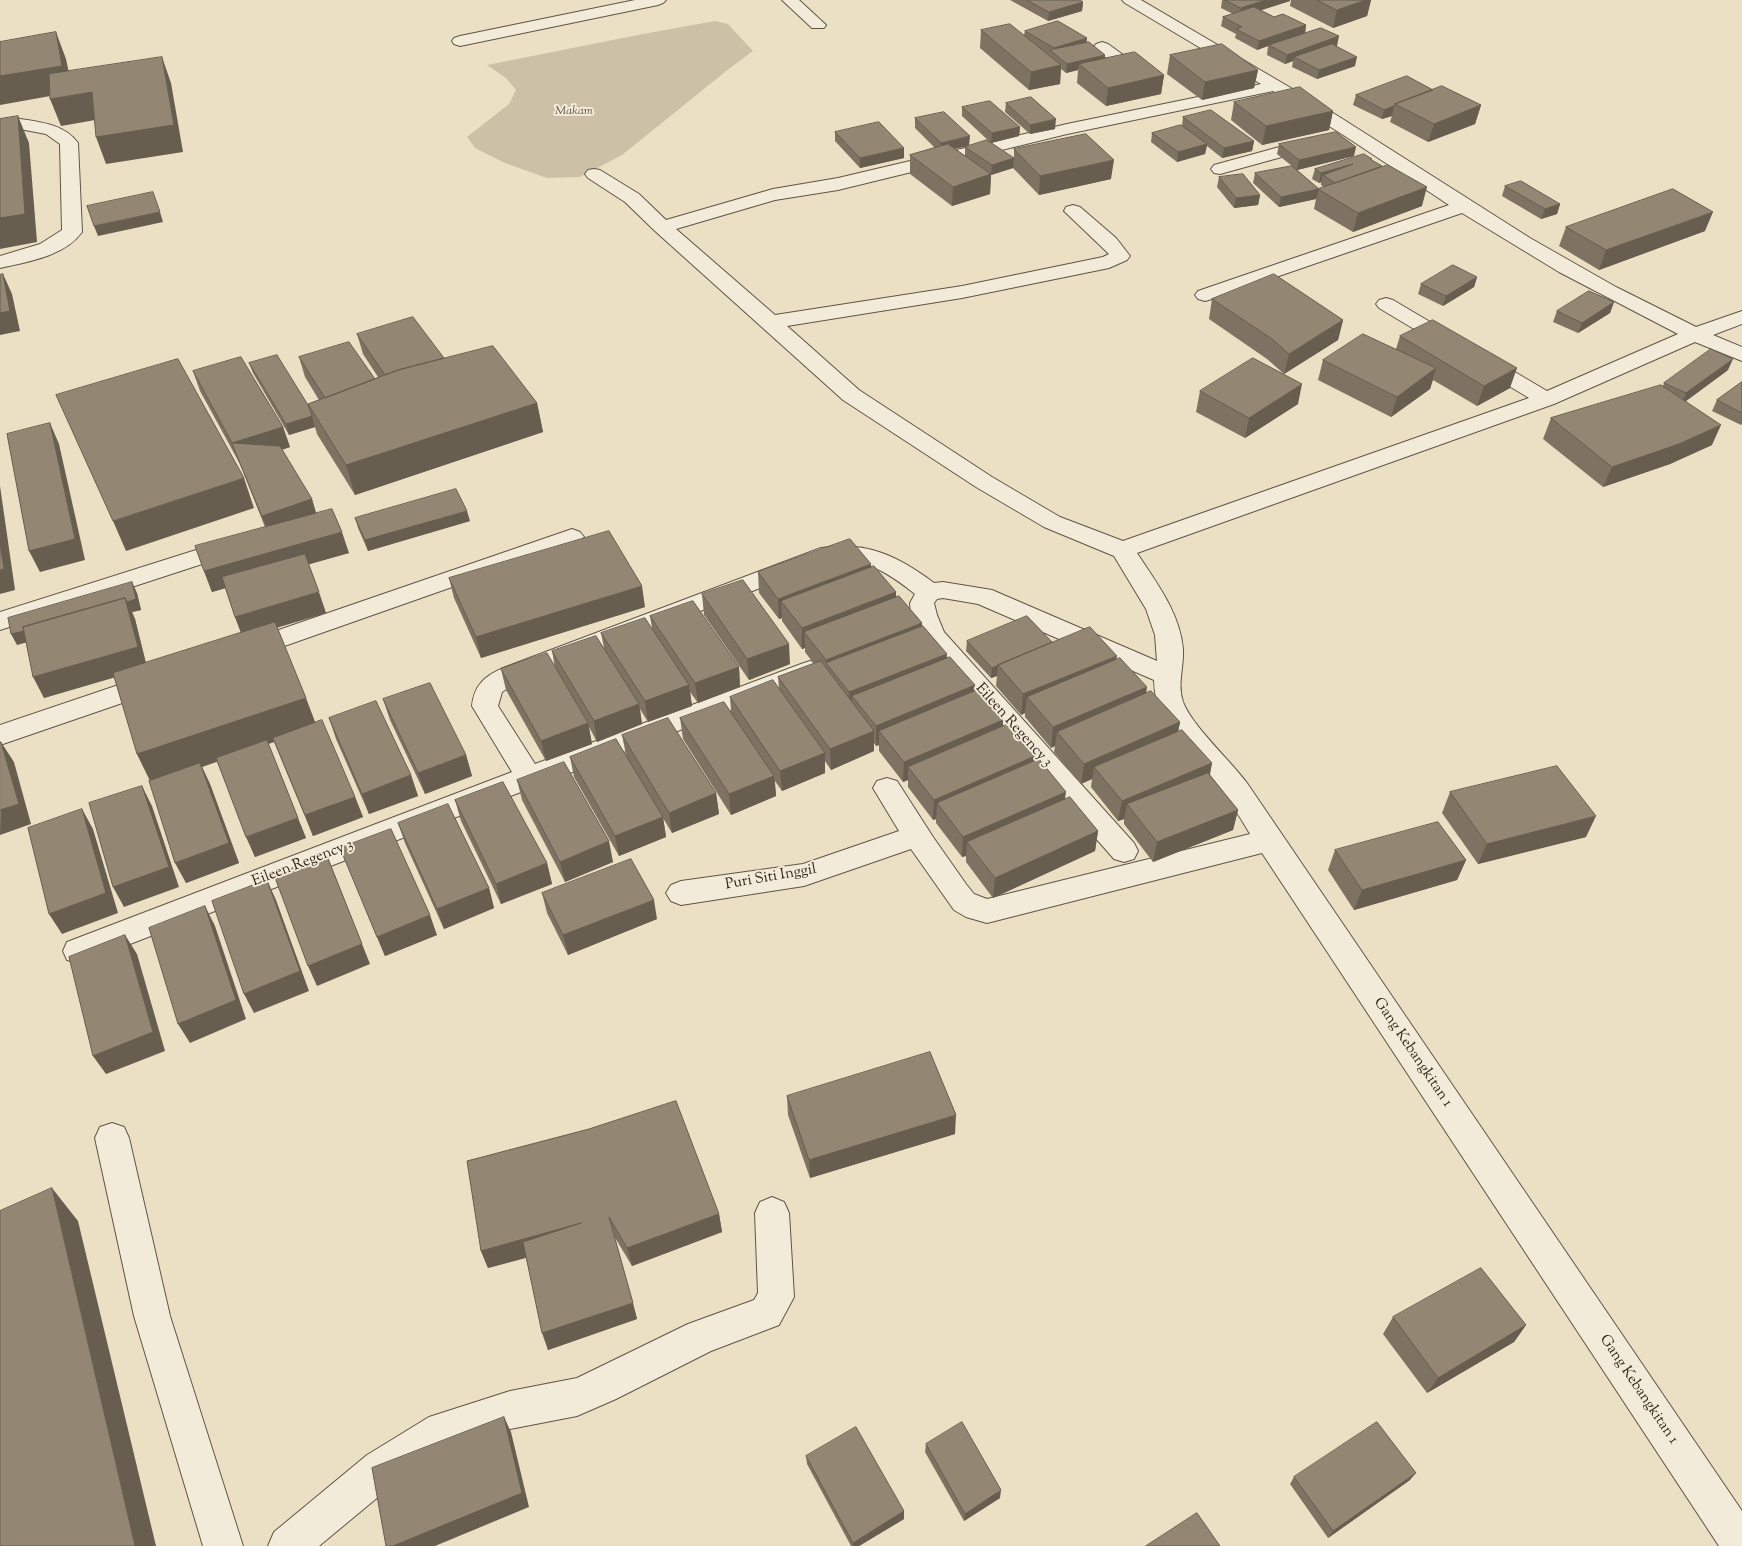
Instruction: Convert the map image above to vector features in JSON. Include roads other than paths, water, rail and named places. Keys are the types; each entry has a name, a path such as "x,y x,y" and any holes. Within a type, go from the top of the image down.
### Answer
{"street":[{"path":"460,41 631,2 658,0"},
{"path":"790,0 818,25"},
{"path":"1130,0 1352,132 1396,164 1464,206 1599,285 1694,335 1742,355"},
{"path":"1102,47 1182,106"},
{"path":"662,227 773,195 838,184 1067,129 1275,86"},
{"path":"0,262 47,249 62,241 72,232 69,144 64,136 52,131 15,123"},
{"path":"1220,169 1352,132"},
{"path":"594,174 632,198 851,395 984,482 1052,522 1122,550 1204,523 1546,399 1694,335 1742,317"},
{"path":"1205,295 1464,206"},
{"path":"770,322 962,292 1109,262 1120,256 1109,242 1073,210"},
{"path":"1386,304 1546,399"},
{"path":"225,657 572,537"},
{"path":"0,621 245,543"},
{"name":"Gang Kebangkitan 1","path":"1122,550 1147,588 1165,626 1170,650 1166,675 1170,701 1188,733 1215,762 1245,801 1269,840 1742,1545"},
{"path":"529,777 485,706 485,694 494,683 512,674 821,556 845,552 868,556 911,577 929,592 943,590 983,596 1166,675"},
{"name":"Eileen Regency 3","path":"929,592 922,603 924,615 933,636 1124,851"},
{"name":"Eileen Regency 3","path":"78,951 810,670"},
{"path":"0,735 178,674"},
{"path":"887,788 917,836 964,902 976,909 987,911 1269,840"},
{"name":"Puri Siti Inggil","path":"681,893 804,875 917,836"},
{"path":"112,1138 152,1316 223,1546"},
{"path":"288,1546 381,1469 442,1430 510,1410 543,1406 577,1397 701,1337 766,1313 776,1297 772,1213"}],"park label":[{"name":"Makam","path":"574,112"}]}
